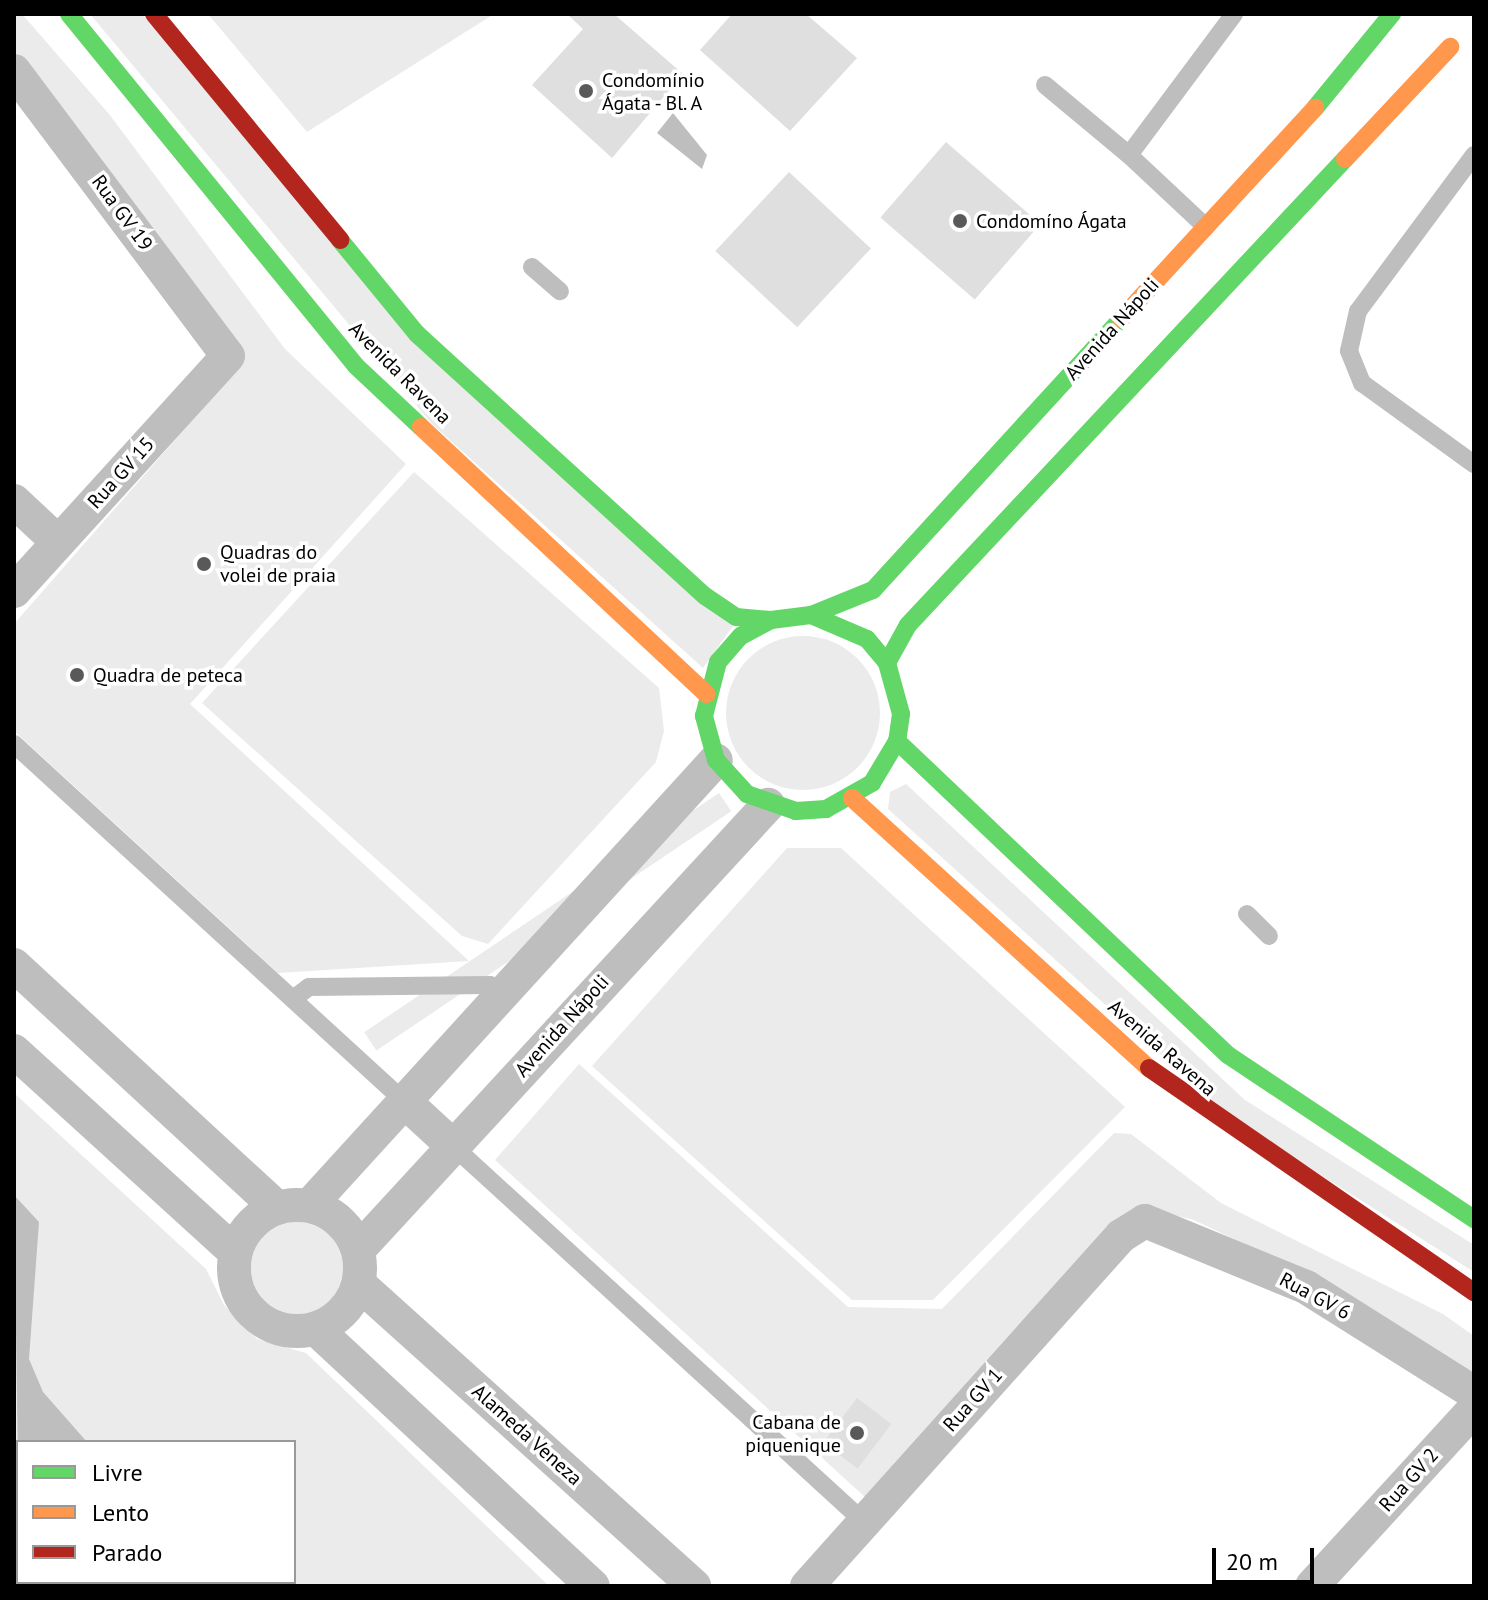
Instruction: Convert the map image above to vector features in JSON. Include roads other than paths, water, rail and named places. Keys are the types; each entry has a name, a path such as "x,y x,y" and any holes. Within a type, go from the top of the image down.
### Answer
{"main road":[{"name":"Avenida Ravena","path":"69,14 356,366 706,694"},
{"name":"Avenida Ravena","path":"154,14 417,334 705,596 736,617 771,620"},
{"name":"Avenida Nápoli","path":"811,615 873,590 1374,43 1392,14"},
{"path":"1431,34 1450,47 1474,56"},
{"path":"887,663 908,625 1450,47"},
{"path":"811,615 867,639 887,663 899,701 897,741 872,783 852,798 826,809 768,805 716,760 706,694 718,662 741,636 771,620 811,615"},
{"name":"Avenida Ravena","path":"897,741 1228,1055 1474,1219"},
{"name":"Avenida Ravena","path":"852,798 1179,1094 1474,1292"}],"street":[{"name":"Rua GV 19","path":"14,71 228,356"},
{"name":"Rua GV 15","path":"14,591 228,356"},
{"path":"14,501 58,542"},
{"path":"310,1205 716,760"},
{"name":"Avenida Nápoli","path":"359,1249 768,805"},
{"path":"14,965 276,1207"},
{"path":"14,1051 235,1252"},
{"path":"405,1102 453,1146"},
{"path":"316,1329 350,1304 359,1284 359,1249 340,1221 310,1205 276,1207 258,1217 235,1252 237,1289 261,1320 316,1329 593,1586"},
{"name":"Rua GV 1","path":"807,1586 1121,1236 1145,1221"},
{"name":"Rua GV 6","path":"1145,1221 1306,1287 1474,1393"},
{"name":"Alameda Veneza","path":"359,1284 694,1586"},
{"name":"Rua GV 2","path":"1312,1586 1474,1409"}],"lane":[{"path":"1129,155 1234,14"},
{"path":"1045,85 1129,155 1206,227"},
{"path":"1474,155 1358,311 1349,351 1362,383 1474,464"},
{"path":"532,267 560,291"},
{"path":"14,744 405,1102"},
{"path":"1247,914 1269,936"},
{"path":"293,999 309,987 490,985 505,993"},
{"path":"453,1146 864,1522"}],"place":[{"name":"Condomínio Ágata - Bl. A","path":"586,91"},
{"name":"Condomíno Ágata","path":"960,221"},
{"name":"Quadras do volei de praia","path":"204,564"},
{"name":"Quadra de peteca","path":"77,675"},
{"name":"Cabana de piquenique","path":"857,1433"}]}
